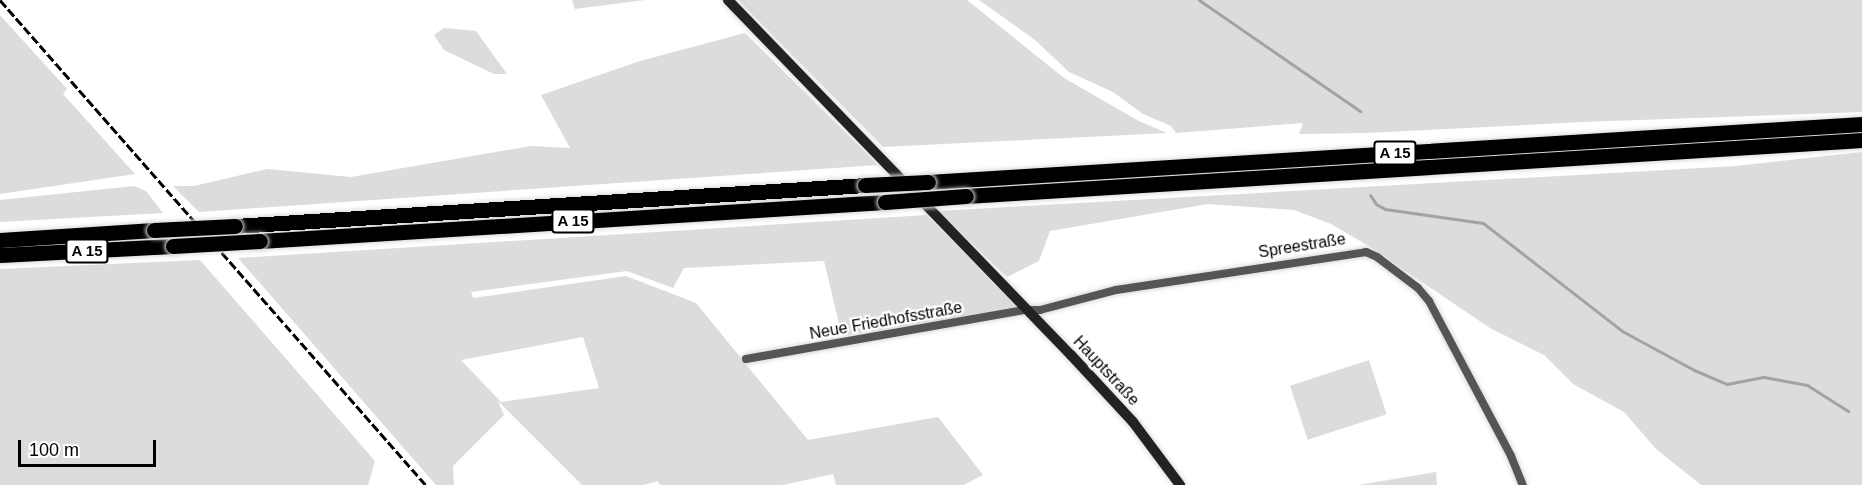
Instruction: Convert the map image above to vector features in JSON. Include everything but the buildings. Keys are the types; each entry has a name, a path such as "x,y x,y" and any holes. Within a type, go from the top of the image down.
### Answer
{"highway":[{"name":"A 15","path":"0,240 1862,124"},
{"name":"A 15","path":"0,255 260,241 1862,140"}],"street":[{"name":"Hauptstraße","path":"728,0 1030,311 1133,422 1180,485"},
{"name":"Spreestraße","path":"1030,311 1116,290 1366,252 1377,256 1418,288 1429,301 1511,456 1523,485"},
{"name":"Neue Friedhofsstraße","path":"746,359 1030,311"}],"shaded area":[{"path":"572,0 645,0 575,9"},
{"path":"738,0 967,0 1064,78 1139,121 1167,133 883,147"},
{"path":"979,0 1862,0 1862,112 1299,134 1303,123 1176,133 1171,126 1143,114 1113,92 1069,72 1035,40"},
{"path":"0,15 67,89 63,94 135,174 0,194"},
{"path":"444,28 476,31 507,74 494,74 444,50 434,35"},
{"path":"745,33 878,165 199,212 173,186 194,186 267,169 351,177 531,146 570,148 541,95 640,61"},
{"path":"1862,152 1862,485 1701,485 1656,449 1624,412 1573,384 1544,355 1490,328 1367,245 1331,224 1294,210 1208,204 1050,231 1039,261 1007,277 938,211 1736,166"},
{"path":"134,186 146,191 163,213 0,222 0,200"},
{"path":"927,215 1019,309 842,336 824,261 684,268 673,288 627,271 471,292 473,298 626,276 696,303 808,440 938,417 983,475 964,485 836,485 833,474 783,485 660,485 658,481 643,485 582,485 498,401 504,415 453,466 454,485 436,485 238,258","holes":["583,337 599,388 501,402 461,360"]},
{"path":"200,260 375,461 368,485 0,485 0,269"},
{"path":"1369,360 1387,414 1308,440 1290,386"},
{"path":"1436,472 1437,485 1358,485"}],"waterway":[{"path":"1199,0 1360,111"},
{"path":"1370,195 1376,204 1385,209 1483,223 1622,331 1694,370 1727,384 1764,377 1807,385 1848,411"}],"railway":[{"path":"0,0 426,485"}]}
